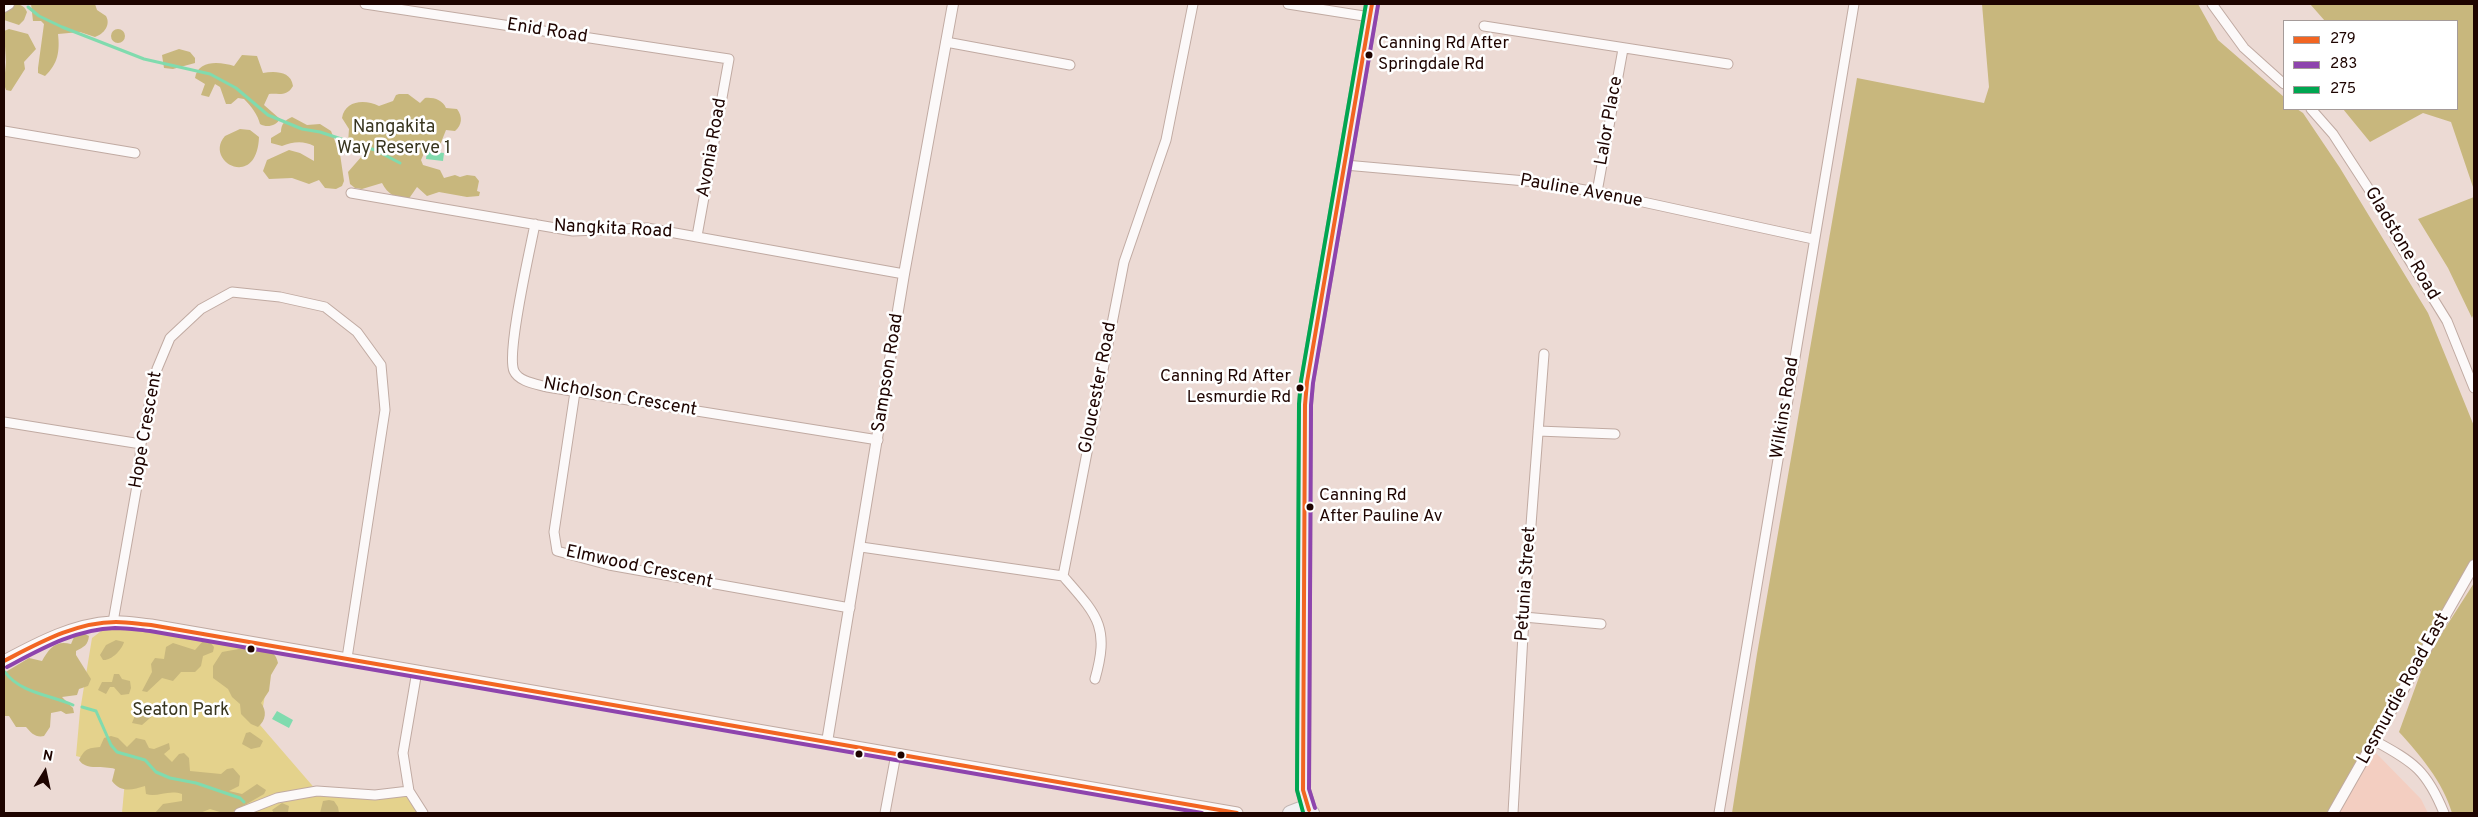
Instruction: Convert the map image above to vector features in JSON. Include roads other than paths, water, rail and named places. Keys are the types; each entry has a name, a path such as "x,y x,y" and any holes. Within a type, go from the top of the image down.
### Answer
{"main road":[{"path":"1311,812 1303,790 1304,422 1307,382 1371,10"},
{"path":"4,661 58,634 113,622 151,625 1237,813"},
{"path":"1292,812 1303,790"},
{"path":"1292,812 1303,808 1311,812"}],"street":[{"path":"4,7 9,4"},
{"name":"Enid Road","path":"365,4 730,60"},
{"name":"Sampson Road","path":"826,742 878,440 904,274 953,4"},
{"name":"Gloucester Road","path":"1062,576 1124,262 1166,140 1192,4"},
{"path":"1288,4 1371,10"},
{"name":"Wilkins Road","path":"1719,813 1854,4"},
{"path":"2212,4 2212,8 2244,48 2283,83"},
{"path":"1484,26 1728,64"},
{"path":"946,42 1070,65"},
{"name":"Lalor Place","path":"1597,192 1624,49"},
{"name":"Avonia Road","path":"697,236 730,60"},
{"name":"Gladstone Road","path":"2312,110 2334,134 2447,321 2474,388"},
{"path":"4,131 135,153"},
{"name":"Pauline Avenue","path":"1345,165 1537,182 1597,192 1814,239"},
{"name":"Nangkita Road","path":"351,193 572,230 647,228 904,274"},
{"name":"Nicholson Crescent","path":"535,224 512,348 514,371 520,379 547,387 575,392 878,440"},
{"name":"Hope Crescent","path":"113,622 138,480 142,444 157,369 170,338 201,309 232,292 280,297 325,307 358,332 381,365 385,410 347,658"},
{"name":"Petunia Street","path":"1513,813 1524,617 1544,354"},
{"name":"Elmwood Crescent","path":"575,392 554,532 557,551 609,565 850,608"},
{"path":"4,422 142,444"},
{"path":"1538,431 1615,434"},
{"path":"860,547 1062,576 1094,611 1102,632 1100,662 1095,679"},
{"name":"Lesmurdie Road East","path":"2333,813 2474,565"},
{"path":"1524,617 1601,624"},
{"path":"418,671 403,753 409,791 423,813"},
{"path":"2375,741 2411,763 2425,775 2444,813"},
{"path":"886,813 896,754"},
{"path":"239,813 277,798 317,791 375,795 409,791"}],"waterway":[{"path":"28,7 39,16 62,27 144,59 210,74 236,88 268,115 302,129 320,132 375,150 400,163"},
{"path":"5,672 11,679 27,689 73,705"},
{"path":"82,707 96,711 111,745 117,752 145,760 156,772 170,778 196,783 240,798 244,802"}],"place":[{"name":"Canning Rd After Springdale Rd","path":"1369,55"},
{"name":"Canning Rd After Lesmurdie Rd","path":"1300,388"},
{"name":"Canning Rd After Pauline Av","path":"1310,507"}],"park label":[{"name":"Nangakita Way Reserve 1","path":"394,138"},
{"name":"Seaton Park","path":"181,711"}]}
